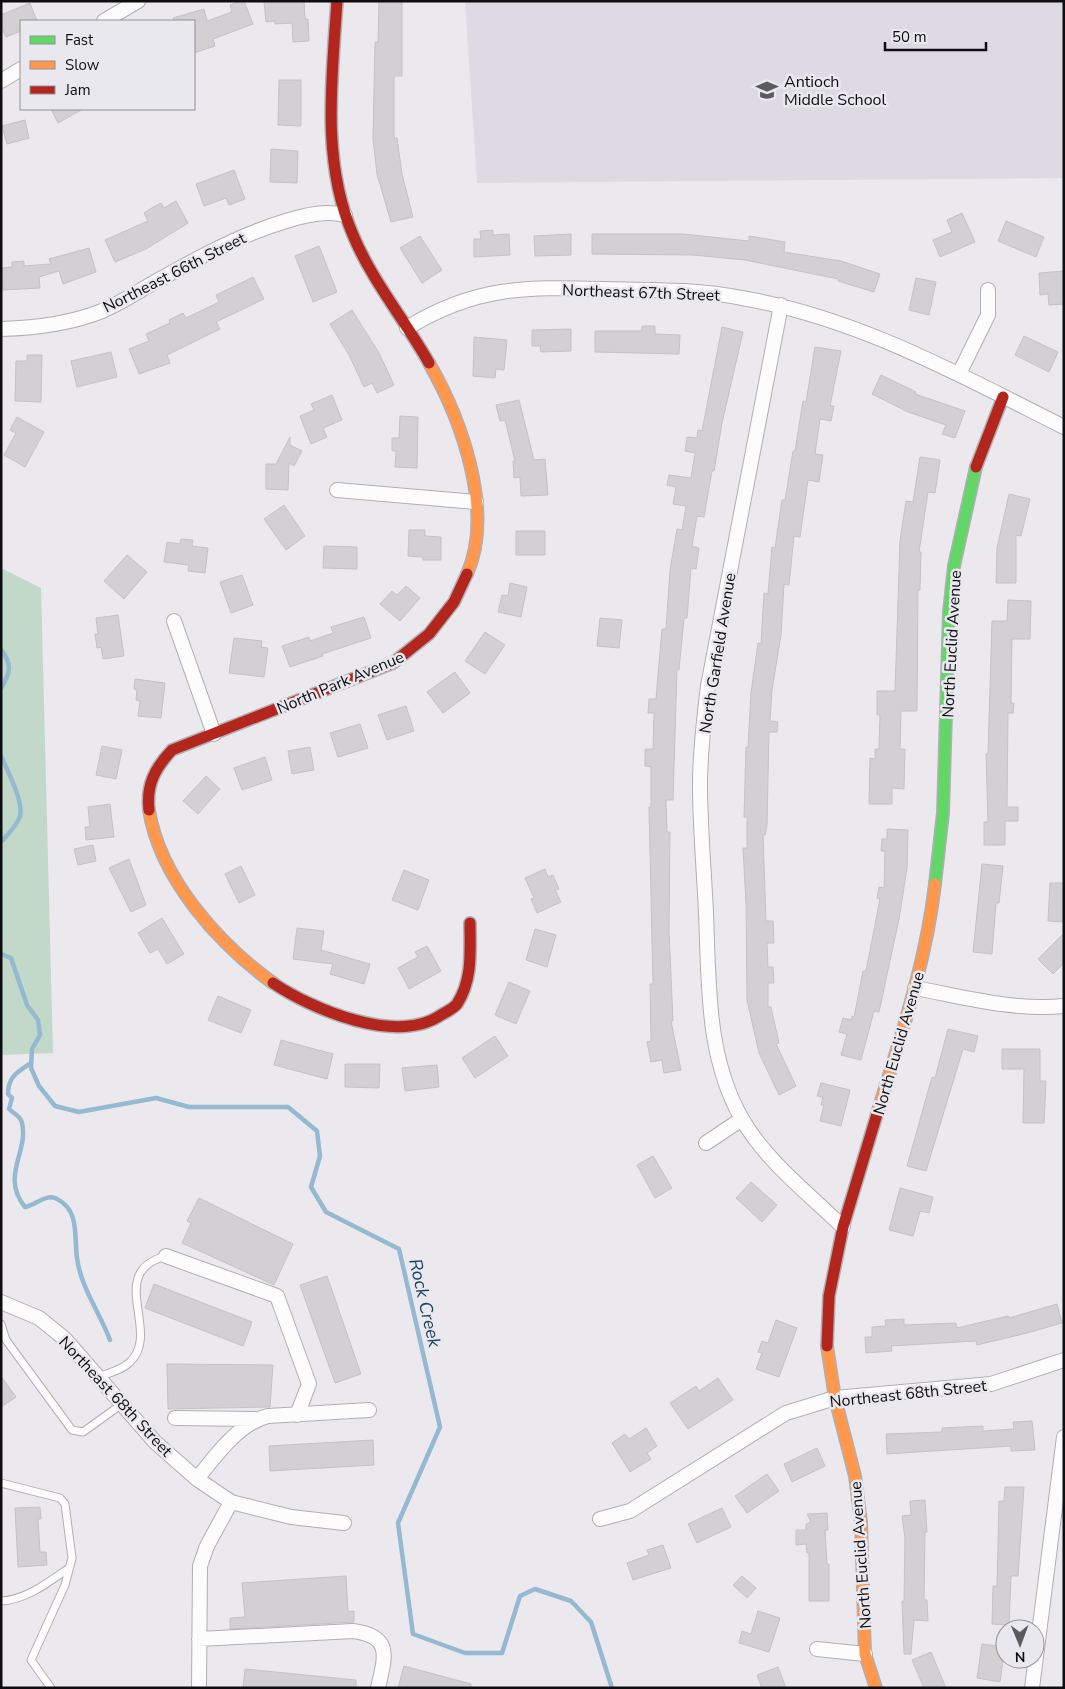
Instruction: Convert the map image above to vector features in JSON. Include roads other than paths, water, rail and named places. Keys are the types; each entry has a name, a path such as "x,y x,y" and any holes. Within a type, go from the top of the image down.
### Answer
{"street":[{"path":"106,20 138,1"},
{"name":"North Park Avenue","path":"337,1 331,114 332,146 336,178 345,215 360,254 434,371 452,407 470,458 476,502 474,547 463,590 437,628 421,644 393,663 172,750 160,763 148,788 148,815 169,866 185,894 204,920 228,946 263,976 302,1000 330,1013 362,1024 390,1028 424,1024 447,1014 463,998 469,985 474,946 470,923"},
{"path":"1,81 20,70"},
{"name":"Northeast 66th Street","path":"1,329 56,324 101,311 217,247 262,228 332,211 345,215"},
{"name":"Northeast 67th Street","path":"407,328 451,304 495,292 566,288 688,291 742,297 838,322 879,337 960,374 1064,427"},
{"path":"960,374 988,315 988,290"},
{"name":"North Garfield Avenue","path":"781,306 708,686 702,744 702,832 710,1011 717,1055 726,1083 742,1120 779,1165 843,1227"},
{"name":"North Euclid Avenue","path":"876,1688 865,1654 861,1522 855,1476 835,1398 828,1351 829,1296 843,1227 915,988 932,911 943,813 949,612 954,566 974,473 1003,397"},
{"path":"337,490 476,502"},
{"path":"174,621 214,734"},
{"path":"915,988 1009,1006 1029,1008 1064,1006"},
{"path":"706,1143 742,1120"},
{"path":"166,1256 277,1296 309,1384 297,1415"},
{"name":"Northeast 68th Street","path":"1,1302 39,1318 65,1339 155,1442 197,1479 230,1502 291,1517 344,1523"},
{"name":"Northeast 68th Street","path":"600,1519 630,1511 786,1413 835,1398 991,1384 1064,1360"},
{"path":"175,1418 255,1419 369,1410"},
{"path":"197,1479 216,1454 255,1419"},
{"path":"1032,1688 1064,1437"},
{"path":"200,1688 200,1566 207,1546 230,1502"},
{"path":"199,1639 353,1631 366,1632 378,1638 382,1644 384,1657 378,1688"},
{"path":"817,1649 865,1654"}],"lane":[{"path":"98,1377 131,1362 138,1350 140,1336 137,1315 138,1275 143,1266 155,1259 166,1256"},
{"path":"1,1324 6,1340 72,1430 83,1432 122,1404"},
{"path":"1,1483 64,1501 72,1558 65,1585 31,1660 52,1688"},
{"path":"1,1601 22,1596 45,1585 69,1568"}],"waterway":[{"name":"Rock Creek","path":"1,650 9,664 8,674 1,688"},
{"name":"Rock Creek","path":"1,756 14,786 21,810 17,823 1,842"},
{"name":"Rock Creek","path":"1,954 11,958 27,1005 38,1020 40,1035 32,1049 31,1068 39,1086 55,1106 79,1112 156,1098 189,1107 288,1107 317,1131 320,1156 311,1187 326,1212 399,1249 440,1427 398,1523 413,1634 465,1653 502,1653 520,1596 535,1589 571,1601 591,1622 612,1688"},
{"path":"31,1063 15,1075 8,1088 8,1094 12,1098 9,1109 20,1118 22,1123 22,1144 15,1174 18,1196 25,1207 49,1197 57,1199 69,1210 75,1225 77,1258 82,1280 110,1340"}],"place":[{"name":"Antioch Middle School","path":"767,90"}]}
